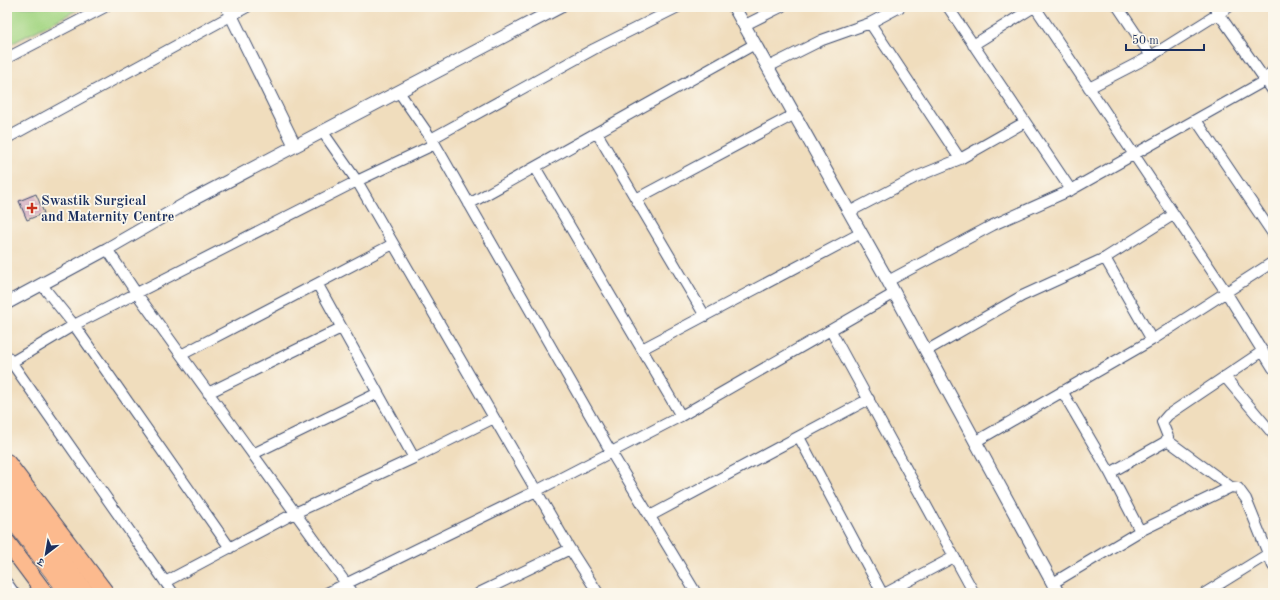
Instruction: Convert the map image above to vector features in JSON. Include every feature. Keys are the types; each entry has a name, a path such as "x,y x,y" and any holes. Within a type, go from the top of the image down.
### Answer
{"highway":[{"path":"7,487 86,593"},
{"path":"7,512 69,593"}],"main road":[{"path":"7,462 106,593"},
{"path":"7,542 45,593"}],"street":[{"path":"7,58 105,7"},
{"path":"7,138 229,11 247,7"},
{"path":"173,593 10,359 433,142 588,53 678,7"},
{"path":"734,7 850,212 1056,588 1140,531 1231,487"},
{"path":"745,25 781,7"},
{"path":"768,67 822,40 870,23 900,7"},
{"path":"948,7 1072,190"},
{"path":"973,45 1034,7 1226,292 1273,368"},
{"path":"1118,7 1151,56"},
{"path":"1089,88 1151,56 1216,10 1229,7"},
{"path":"7,303 107,249 192,200 322,131 400,92 553,9"},
{"path":"1216,10 1273,91"},
{"path":"229,11 295,146"},
{"path":"870,23 960,159"},
{"path":"469,204 755,44"},
{"path":"888,281 993,225 1072,190 1266,80 1273,70"},
{"path":"400,92 433,142 611,452 696,593"},
{"path":"636,199 794,114"},
{"path":"1196,120 1273,234"},
{"path":"850,212 916,177 960,159 1026,122"},
{"path":"322,131 357,181 570,549 598,593"},
{"path":"597,133 705,316"},
{"path":"535,167 681,416"},
{"path":"926,351 1022,296 1105,258 1173,215"},
{"path":"642,350 861,233"},
{"path":"181,355 318,285 393,244"},
{"path":"107,249 137,294 353,593"},
{"path":"1105,258 1152,340"},
{"path":"975,442 1152,340 1273,262"},
{"path":"41,284 74,325 230,548"},
{"path":"318,285 414,458"},
{"path":"327,593 536,490 681,416 895,294"},
{"path":"208,393 341,328"},
{"path":"831,330 974,593"},
{"path":"1167,440 1168,434 1162,425 1165,417 1263,351"},
{"path":"1225,377 1273,434"},
{"path":"1062,391 1110,473 1140,531"},
{"path":"253,454 378,393"},
{"path":"650,516 869,400"},
{"path":"166,582 295,513 414,458 494,418"},
{"path":"799,437 882,593"},
{"path":"1110,473 1167,440"},
{"path":"1167,440 1231,487 1238,488 1246,498 1273,566"},
{"path":"478,593 570,549"},
{"path":"1204,593 1268,554"},
{"path":"886,593 954,557"},
{"path":"7,583 14,593"}],"green space":[{"path":"7,7 83,7 7,46"}],"building":[{"path":"36,194 44,213 27,220 19,201"}],"place":[{"name":"Swastik Surgical and Maternity Centre","path":"32,208"}]}
